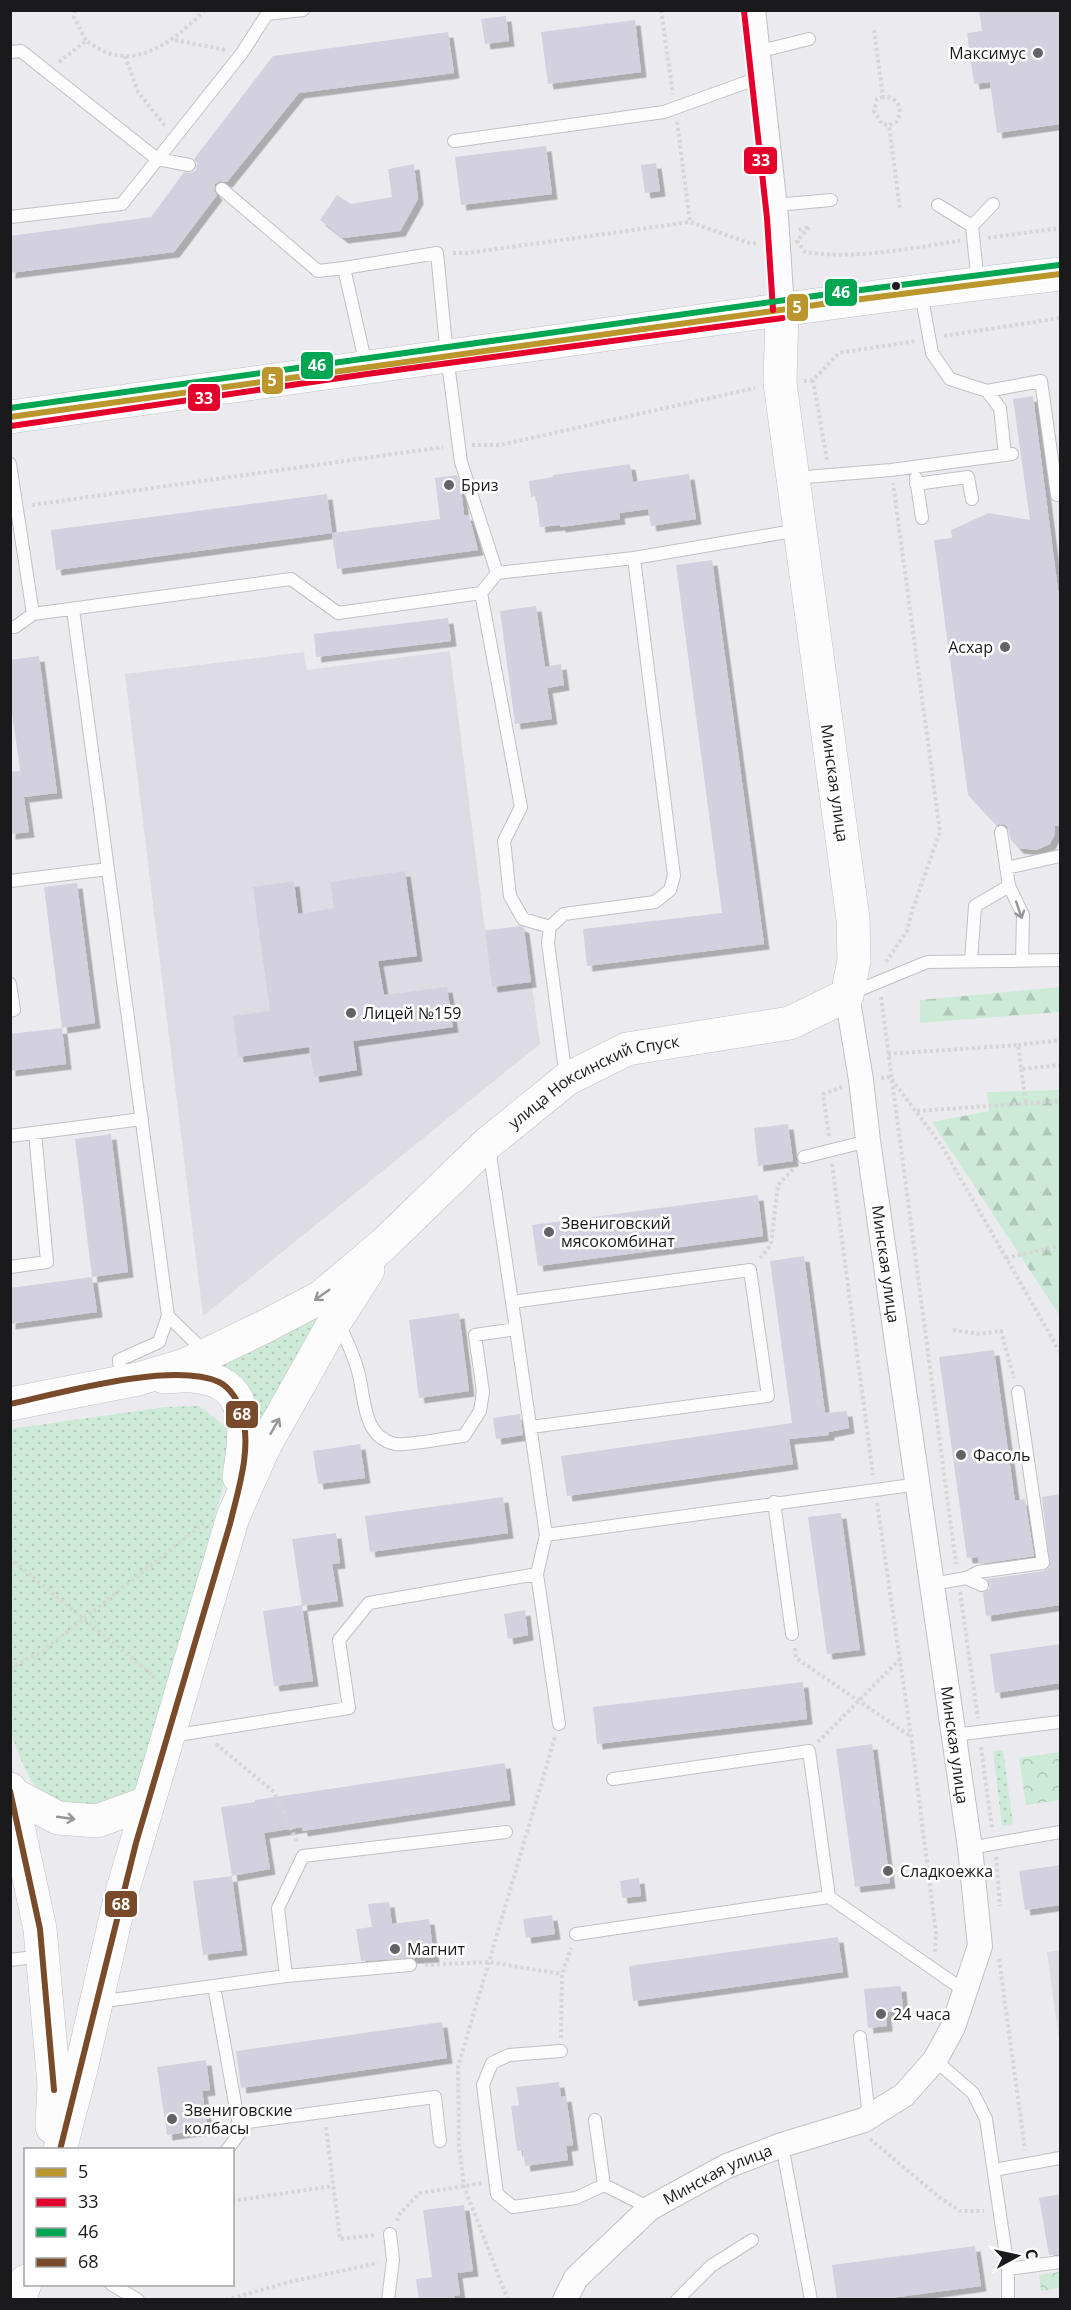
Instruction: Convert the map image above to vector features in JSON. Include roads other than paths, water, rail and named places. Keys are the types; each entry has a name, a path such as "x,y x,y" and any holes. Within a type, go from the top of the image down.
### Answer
{"street":[{"name":"Минская улица","path":"565,2300 576,2278 650,2208 727,2166 782,2145 860,2120 904,2095 935,2060 953,2027 980,1946 970,1848 847,995 854,961 854,919 780,383 782,309 775,205 753,10"},
{"path":"10,417 366,365 1060,274"},
{"name":"улица Ноксинский Спуск","path":"10,1404 130,1381 185,1365 321,1297 383,1245 489,1143 567,1080 627,1048 790,1023 847,995"},
{"name":"улица Ноксинский Спуск","path":"221,1518 337,1318 383,1245"},
{"name":"улица Ноксинский Спуск","path":"60,2148 120,1899 179,1697 221,1518 245,1441 244,1417 237,1399 219,1382 192,1376 130,1381"},
{"path":"12,1792 58,1818 97,1821 147,1803"},
{"path":"12,1792 40,1929 43,1956 54,2084 51,2148"}],"lane":[{"path":"10,217 122,204 242,53 267,14 303,10"},
{"path":"757,52 809,39"},
{"path":"10,52 21,51 157,159 189,165"},
{"path":"454,141 664,112 761,77"},
{"path":"222,189 318,270 437,253 447,356 461,462 497,573"},
{"path":"775,205 831,200"},
{"path":"978,283 972,226 993,204"},
{"path":"938,205 972,226"},
{"path":"344,268 366,365"},
{"path":"921,292 932,353 950,379 987,391 1041,381 1057,495"},
{"path":"793,478 891,470 1009,454 1000,408 987,391"},
{"path":"10,464 33,614"},
{"path":"914,467 922,518"},
{"path":"916,484 968,477 972,499"},
{"path":"10,627 33,614 291,579 338,614 481,593 497,573 634,558 800,530"},
{"path":"567,1080 548,943 550,927 564,914 655,902 670,890 674,876 634,558"},
{"path":"481,593 521,807 504,841 510,896 523,919 550,927"},
{"path":"73,609 168,1316 159,1342 119,1360 130,1381"},
{"path":"1001,832 1009,886 1023,915 1022,961"},
{"path":"1006,868 1060,856"},
{"path":"10,881 108,869"},
{"path":"971,961 975,906 1009,886"},
{"path":"847,995 927,962 1060,960"},
{"path":"10,984 14,1010 10,1011"},
{"path":"10,1136 142,1119"},
{"path":"10,1267 47,1262 35,1133"},
{"path":"804,1157 868,1141"},
{"path":"489,1143 546,1535 537,1574 559,1724"},
{"path":"512,1302 750,1270 768,1396 531,1428"},
{"path":"168,1316 207,1354"},
{"path":"337,1318 358,1373 370,1424 376,1434 396,1444 464,1436 480,1411 483,1392 475,1335 516,1329"},
{"path":"933,1584 962,1579 978,1572 1042,1563 1018,1392"},
{"path":"546,1535 774,1502 919,1484"},
{"path":"774,1502 792,1634"},
{"path":"167,1737 349,1708 339,1640 369,1603 537,1574"},
{"path":"962,1579 982,1585"},
{"path":"954,1735 1060,1722"},
{"path":"613,1779 809,1751 829,1897"},
{"path":"286,1976 278,1908 303,1856 507,1832"},
{"path":"970,1848 1060,1832"},
{"path":"576,1934 829,1897 965,1990"},
{"path":"10,1960 43,1956"},
{"path":"96,2002 286,1976 410,1965"},
{"path":"214,1986 240,2132"},
{"path":"860,2037 860,2120"},
{"path":"561,2051 509,2055 492,2063 483,2085 497,2194 513,2207 576,2198 604,2185"},
{"path":"935,2060 969,2088 979,2102 986,2119 1008,2270 1008,2300"},
{"path":"229,2148 248,2122 435,2097 440,2141"},
{"path":"595,2120 604,2185"},
{"path":"782,2145 811,2300"},
{"path":"994,2170 1060,2158"},
{"path":"604,2185 650,2208"},
{"path":"388,2300 393,2260 390,2234"},
{"path":"677,2300 711,2266 752,2240"},
{"path":"1008,2270 1060,2262"},
{"path":"114,2286 138,2300"}],"place":[{"name":"Максимус","path":"1038,53"},
{"name":"Бриз","path":"449,485"},
{"name":"Асхар","path":"1005,647"},
{"name":"Лицей №159","path":"351,1013"},
{"name":"Звениговский мясокомбинат","path":"549,1232"},
{"name":"Фасоль","path":"961,1455"},
{"name":"Сладкоежка","path":"888,1871"},
{"name":"Магнит","path":"395,1949"},
{"name":"24 часа","path":"881,2014"},
{"name":"Звениговские колбасы","path":"172,2119"}]}
